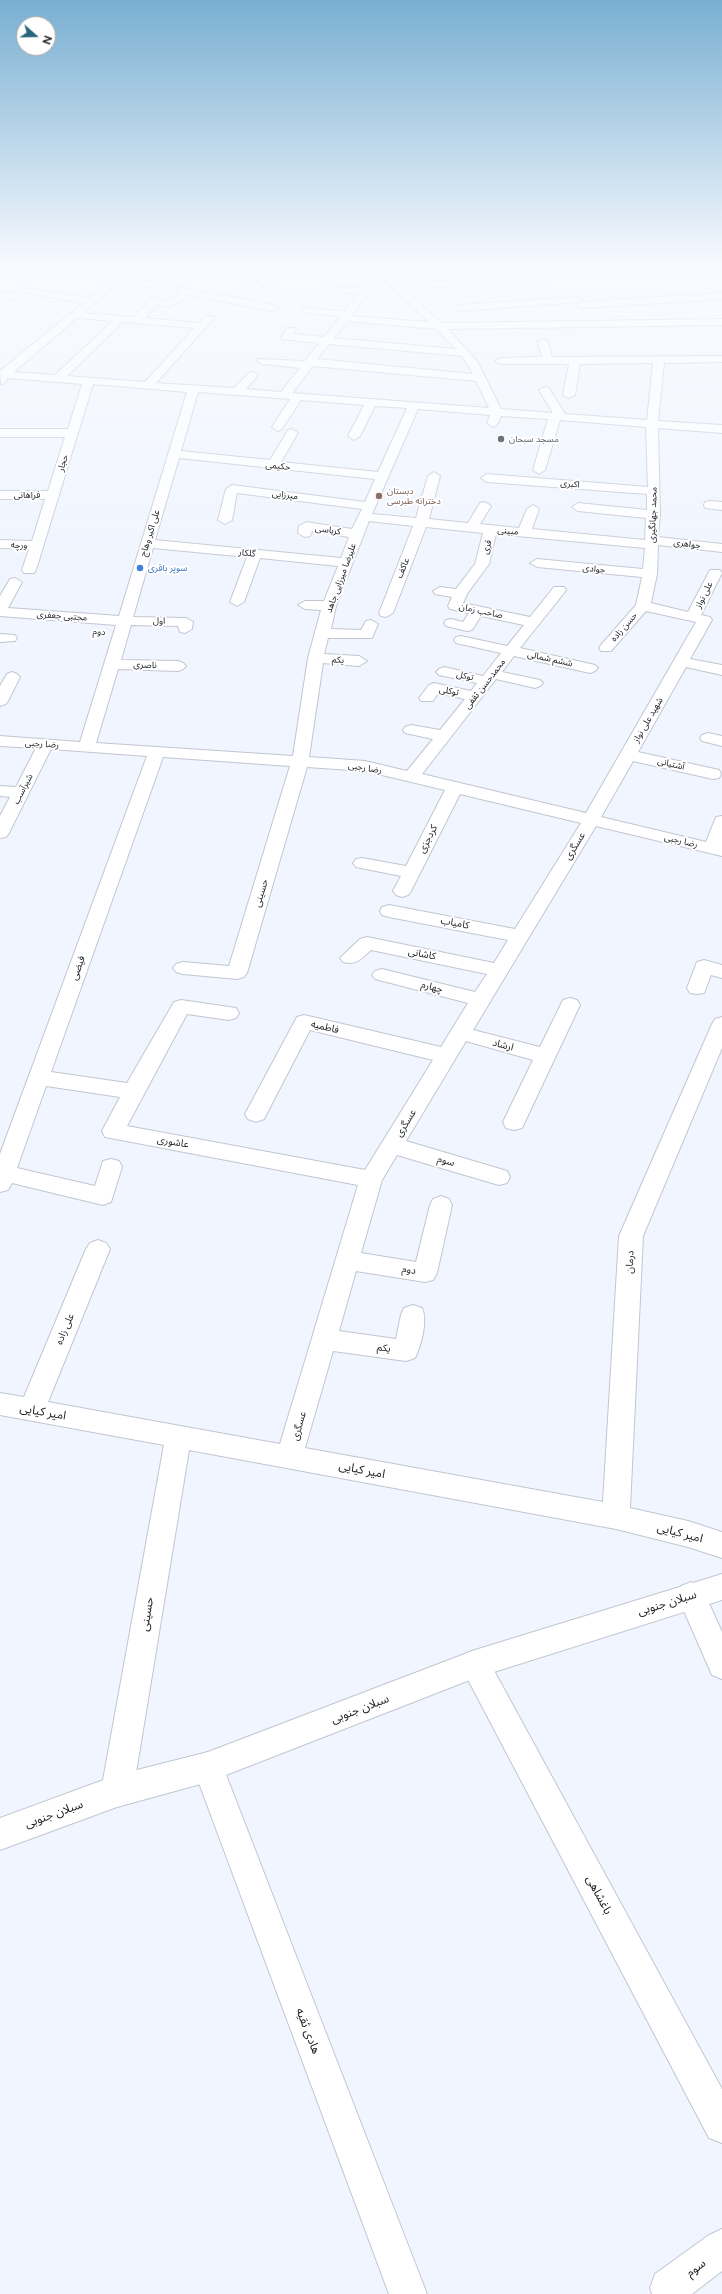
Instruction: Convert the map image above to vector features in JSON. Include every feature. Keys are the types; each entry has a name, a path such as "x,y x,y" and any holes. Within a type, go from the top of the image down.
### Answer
{"street":[{"path":"58,378 61,375"},
{"path":"148,385 157,375"},
{"path":"237,392 253,375"},
{"path":"284,395 300,375"},
{"path":"356,401 374,375"},
{"path":"453,375 481,378"},
{"path":"479,375 497,412 493,423"},
{"path":"569,395 572,375"},
{"name":"محمد جهانگیری","path":"643,606 650,574 653,542 654,491 652,423 657,375"},
{"path":"2,377 89,380 722,429"},
{"name":"حجار","path":"29,570 89,380"},
{"name":"علی اکبر وهاج","path":"87,747 194,388"},
{"path":"539,470 558,416 545,390"},
{"path":"278,427 298,396"},
{"path":"354,436 371,402"},
{"name":"علیرضا میرزایی جاهد","path":"300,761 316,658 329,606 357,534 414,405"},
{"path":"0,433 73,434"},
{"path":"273,465 292,433"},
{"name":"حکیمی","path":"174,454 382,476"},
{"name":"اکبری","path":"487,478 508,474 654,491"},
{"path":"421,523 434,476"},
{"name":"میرزایی","path":"225,520 232,489 367,512"},
{"name":"فراهانی","path":"0,495 53,495"},
{"path":"471,528 485,506"},
{"path":"578,507 654,515"},
{"path":"524,533 533,509"},
{"name":"مبینی","path":"367,512 421,523 524,533 653,542"},
{"name":"عاکف","path":"386,612 421,523"},
{"name":"کرباسی","path":"305,533 306,526 357,534"},
{"name":"قری","path":"482,564 491,530"},
{"name":"جواهری","path":"653,542 722,548"},
{"name":"گلکار","path":"148,543 346,563"},
{"name":"ورچه","path":"0,544 37,545"},
{"path":"237,602 255,554"},
{"name":"جوادی","path":"538,563 650,574"},
{"name":"صاحب زمان","path":"482,564 460,594 455,606 533,622"},
{"name":"علی نواز","path":"699,619 715,573"},
{"path":"0,609 15,582"},
{"name":"محمدحسن ثقفی","path":"411,777 559,590"},
{"path":"440,591 460,594"},
{"path":"305,605 329,606"},
{"path":"643,606 699,619"},
{"name":"حسن زاده","path":"606,648 643,606"},
{"path":"451,623 467,627 478,610"},
{"name":"مجتبی جعفری","path":"0,612 123,627"},
{"name":"شهید علی نواز","path":"591,820 681,662 699,619"},
{"name":"اول","path":"123,627 186,622 185,629"},
{"path":"322,633 368,635 371,624"},
{"name":"دوم","path":"78,631 123,627"},
{"name":"ششم شمالی","path":"461,640 590,668"},
{"name":"یکم","path":"316,658 359,661"},
{"path":"681,662 722,670"},
{"name":"ناصری","path":"112,664 178,666"},
{"name":"توکل","path":"444,672 490,677"},
{"path":"0,701 12,677"},
{"path":"490,677 535,683"},
{"name":"توکلی","path":"427,698 434,688 475,696"},
{"path":"411,730 444,736"},
{"name":"رضا رجبی","path":"0,741 365,766 717,850"},
{"name":"شیرآسب","path":"0,833 46,744"},
{"name":"فیضی","path":"2,1178 157,752"},
{"name":"آشتیانی","path":"628,755 713,774"},
{"name":"حسینی","path":"183,968 237,973 300,761"},
{"name":"کردجزی","path":"402,891 455,788"},
{"path":"0,791 21,792"},
{"name":"عسگری","path":"290,1456 371,1178 591,820"},
{"path":"717,850 722,822"},
{"path":"362,863 411,872"},
{"name":"کامیاب","path":"389,911 520,936"},
{"name":"کاشانی","path":"350,958 367,943 499,970"},
{"path":"697,988 704,966 722,972"},
{"name":"چهارم","path":"382,975 481,1000"},
{"path":"514,1122 570,1005"},
{"path":"38,1078 133,1091 181,1007 229,1013"},
{"name":"فاطمیه","path":"256,1114 304,1022 446,1056"},
{"name":"درمان","path":"616,1517 631,1236 722,1024"},
{"name":"ارشاد","path":"460,1033 546,1056"},
{"name":"عاشوری","path":"133,1091 113,1131 371,1178"},
{"name":"سوم","path":"392,1145 499,1177"},
{"path":"2,1178 102,1196 111,1167"},
{"name":"دوم","path":"347,1260 425,1273 441,1205"},
{"name":"علی زاده","path":"32,1410 98,1249"},
{"name":"یکم","path":"324,1339 406,1351 413,1315"},
{"name":"امیر کیایی","path":"0,1404 616,1517 688,1534 722,1545"},
{"name":"حسینی","path":"117,1791 169,1483 179,1437"},
{"name":"سبلان جنوبی","path":"0,1834 117,1791 208,1767 475,1664 691,1595 722,1587"},
{"path":"691,1595 722,1665"},
{"name":"باغشاهی","path":"475,1664 722,2125"},
{"name":"هادی ثقیه","path":"208,1767 408,2294"},
{"name":"سوم","path":"669,2288 722,2248"}],"place":[{"name":"مسجد سبحان","path":"501,439"},
{"name":"دبستان دخترانه طبرسی","path":"379,496"},
{"name":"سوپر باقری","path":"140,568"}]}
